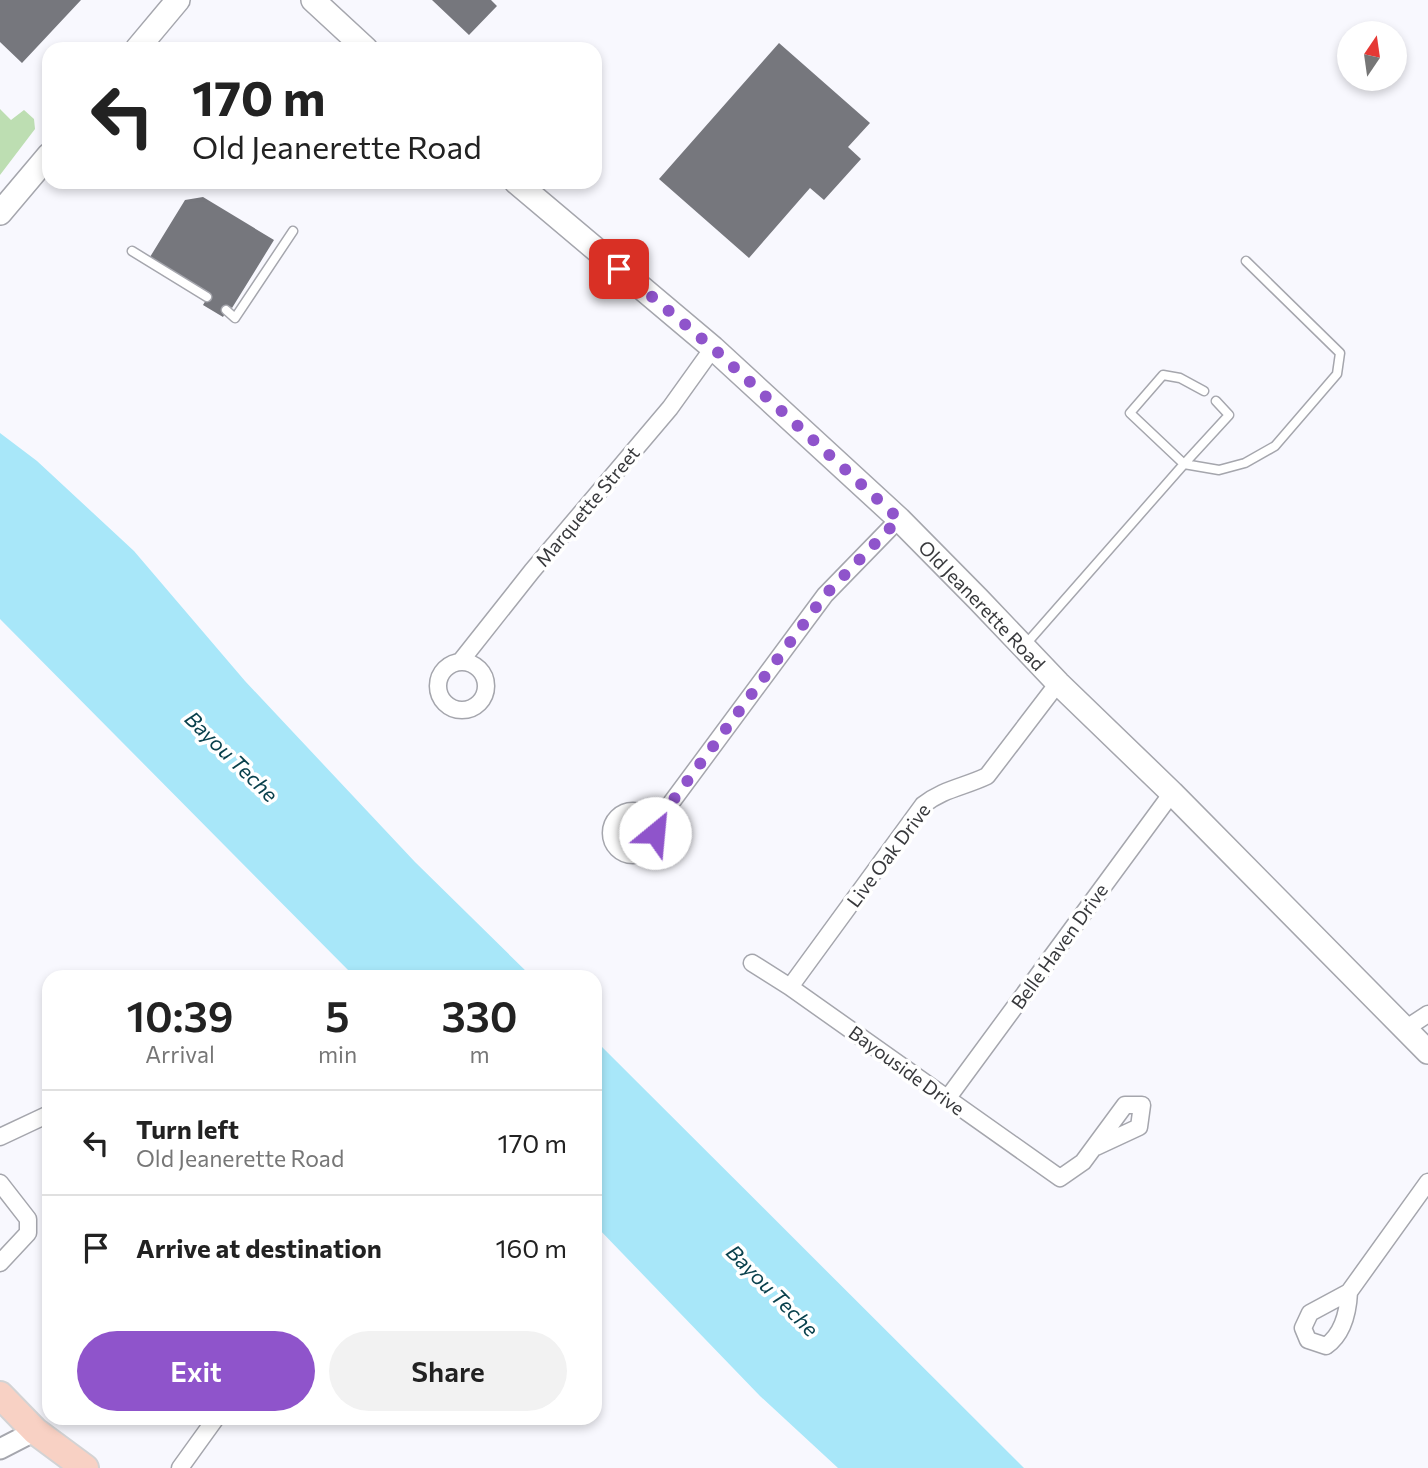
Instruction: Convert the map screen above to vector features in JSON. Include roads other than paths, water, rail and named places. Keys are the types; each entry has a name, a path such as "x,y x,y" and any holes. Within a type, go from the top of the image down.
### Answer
{"main road":[{"path":"313,0 358,42"},
{"path":"143,42 177,1"},
{"path":"0,213 42,163"},
{"name":"Old Jeanerette Road","path":"524,189 713,348 899,519 1058,684 1172,793 1427,1050"},
{"path":"0,1395 35,1431 85,1468"}],"street":[{"name":"Marquette Street","path":"460,662 532,571 670,408 713,348"},
{"path":"654,826 825,595 899,519"},
{"name":"Live Oak Drive","path":"790,987 923,805 950,788 970,784 987,776 1058,684"},
{"name":"Belle Haven Drive","path":"947,1099 1172,793"},
{"name":"Bayouside Drive","path":"752,963 1060,1178 1083,1162 1096,1147"},
{"path":"1405,1029 1428,1014"},
{"path":"0,1137 42,1117"},
{"path":"1349,1292 1428,1182"},
{"path":"0,1183 28,1219 28,1233 0,1263"},
{"path":"180,1468 211,1425"},
{"path":"0,1449 35,1431"}],"lane":[{"path":"226,310 235,318 293,231"},
{"path":"132,251 207,298"},
{"path":"1203,391 1180,378 1163,375 1130,413 1184,464 1219,470 1245,463 1275,446 1337,374 1340,353 1246,261"},
{"path":"1024,646 1229,415 1216,401"}],"water":[{"name":"Bayou Teche","path":"0,433 37,461 134,551 245,681 415,862 525,970 348,970 0,619"},
{"name":"Bayou Teche","path":"602,1047 1024,1468 838,1468 760,1396 602,1232"}]}
